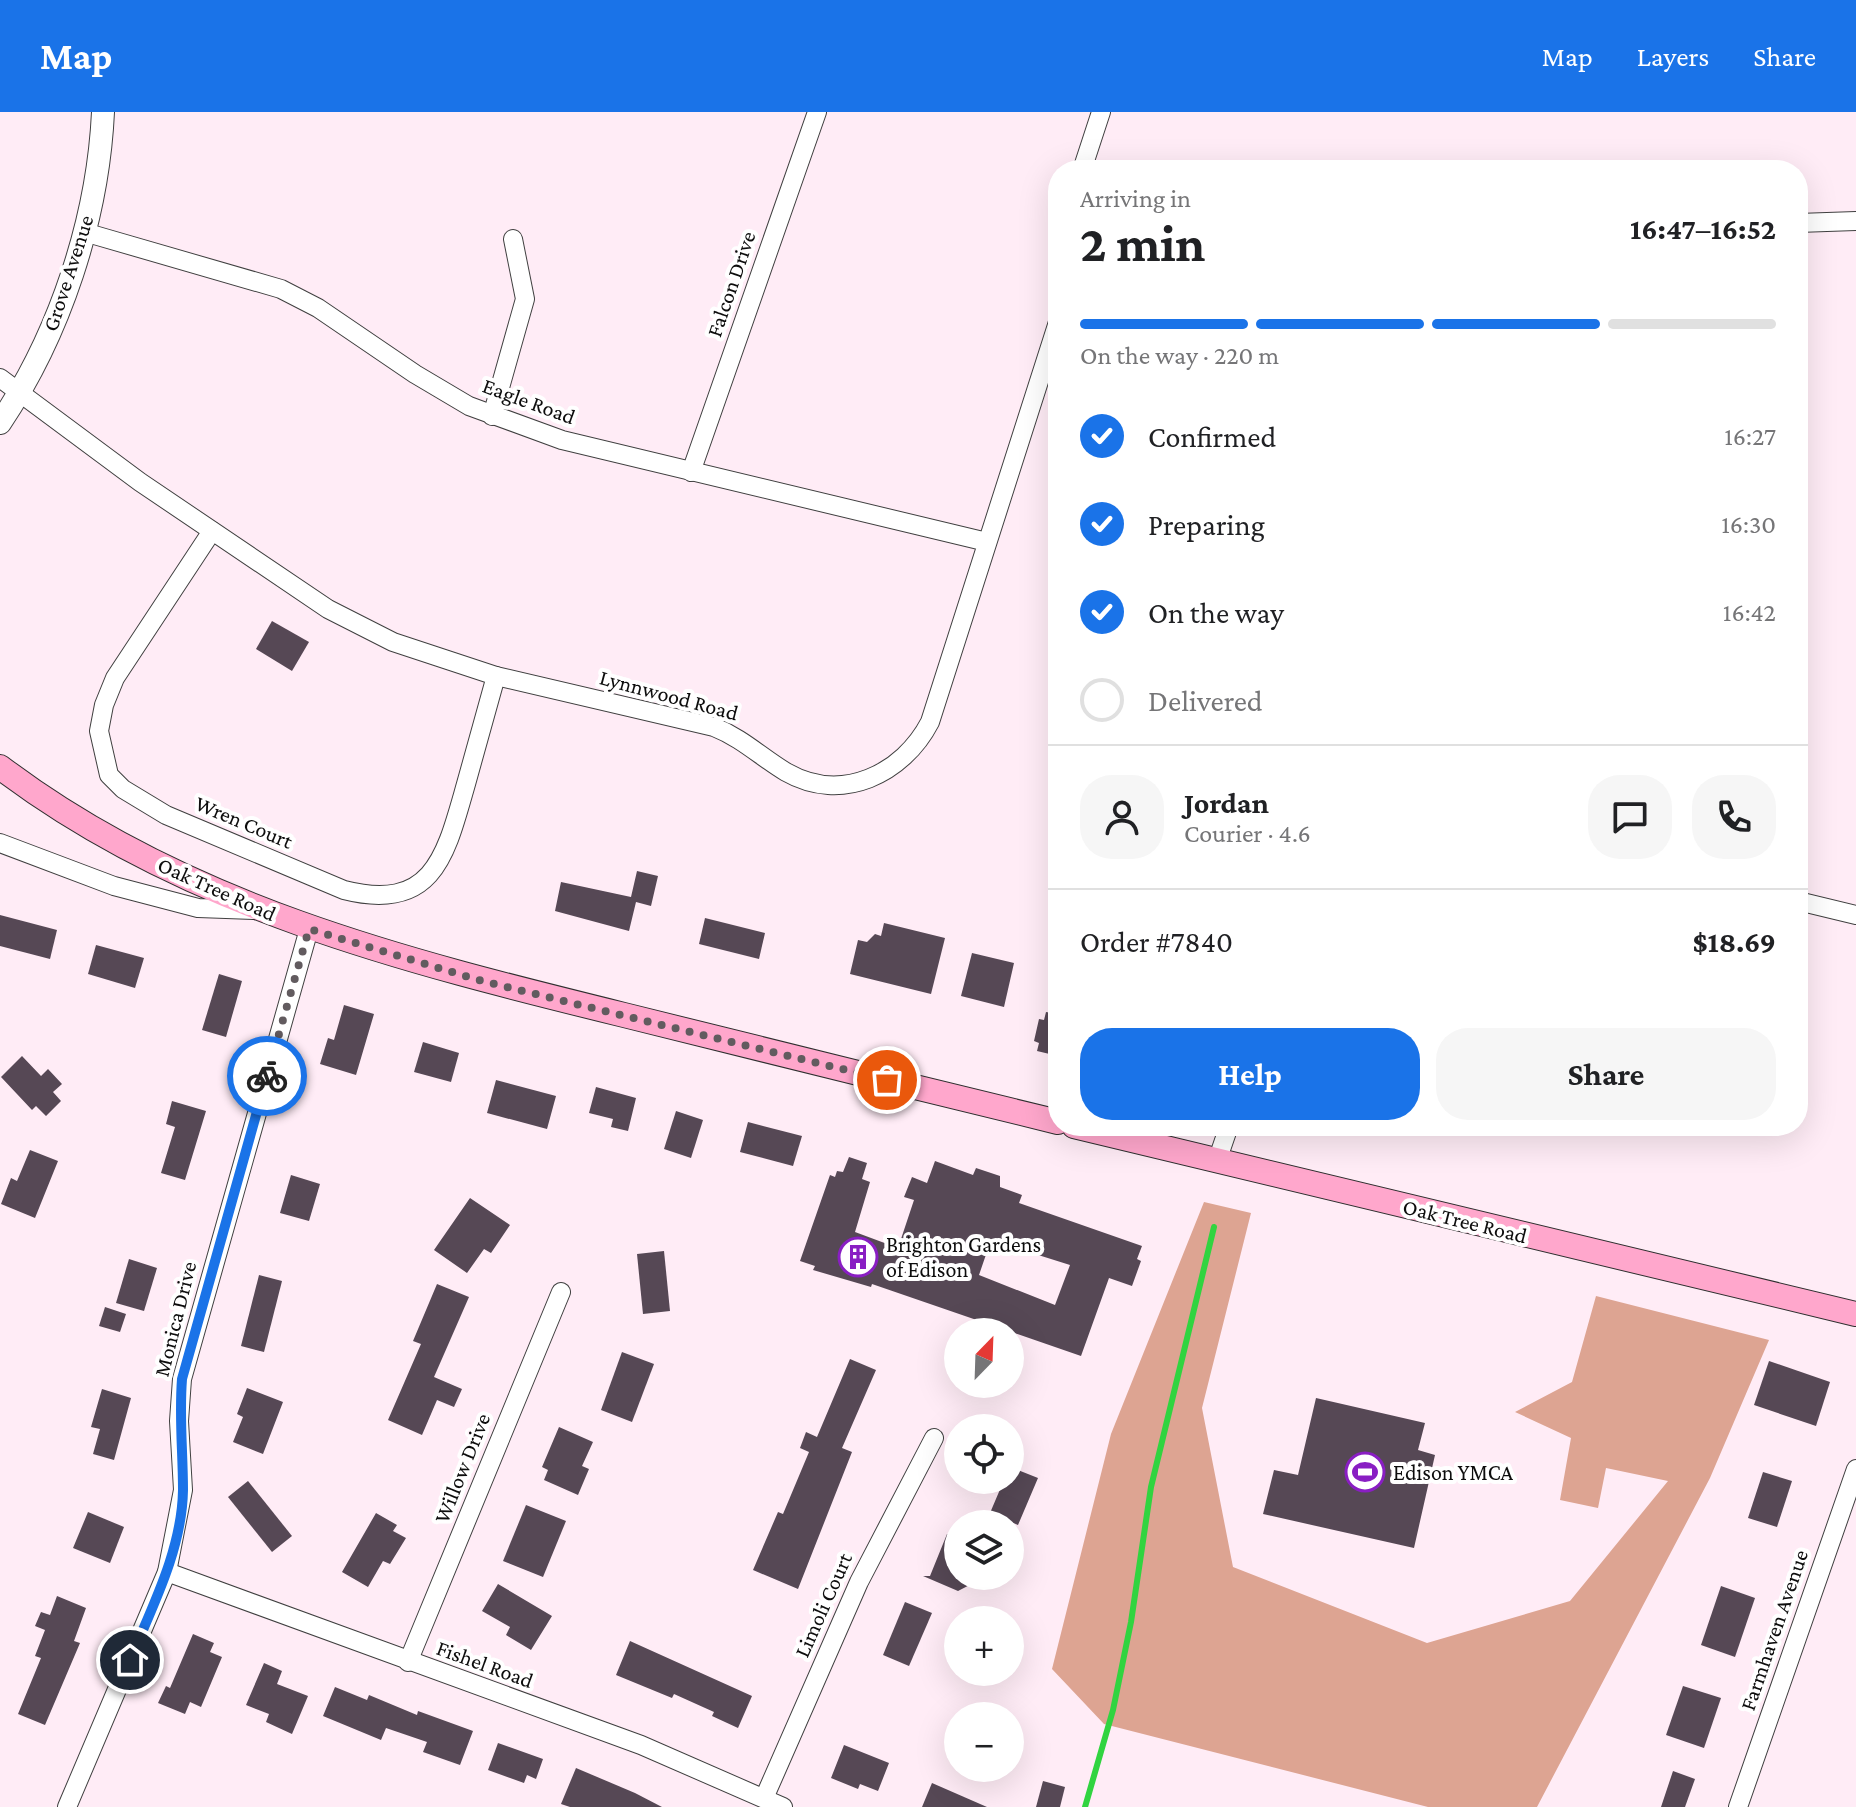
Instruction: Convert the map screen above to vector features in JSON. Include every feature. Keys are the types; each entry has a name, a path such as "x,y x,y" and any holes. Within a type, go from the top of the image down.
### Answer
{"main road":[{"name":"Oak Tree Road","path":"0,767 102,834 264,911 309,929 482,981 1048,1120"},
{"name":"Oak Tree Road","path":"1115,1136 1856,1314"}],"street":[{"name":"Grove Avenue","path":"0,423 20,393 54,321 84,232 99,158 103,112"},
{"name":"Falcon Drive","path":"691,472 817,112"},
{"path":"1085,160 1101,112"},
{"path":"1808,223 1856,221"},
{"name":"Eagle Road","path":"84,232 281,289 318,308 415,374 492,416 562,440 987,542"},
{"path":"492,416 525,299 513,239"},
{"name":"Lynnwood Road","path":"0,378 212,531 328,609 393,642 496,676 714,727 741,740 789,774 808,782 850,784 871,779 906,757 930,722 1048,353"},
{"name":"Wren Court","path":"212,531 115,678 99,731 109,775 123,789 166,815 344,890 367,896 396,894 414,887 446,852 496,676"},
{"path":"0,843 114,886 198,908 264,911"},
{"path":"1808,903 1856,915"},
{"name":"Monica Drive","path":"67,1807 167,1572 183,1490 179,1421 182,1379 309,929"},
{"path":"1217,1161 1226,1136"},
{"name":"Willow Drive","path":"408,1662 561,1292"},
{"name":"Limoli Court","path":"765,1796 859,1582 934,1438"},
{"name":"Farmhaven Avenue","path":"1738,1807 1856,1469"},
{"name":"Fishel Road","path":"167,1572 641,1745 765,1796 783,1807"}],"shaded area":[{"path":"1204,1202 1251,1213 1202,1408 1233,1567 1427,1643 1570,1601 1668,1481 1606,1468 1598,1508 1560,1500 1571,1438 1515,1412 1572,1382 1596,1296 1769,1340 1710,1478 1537,1807 1428,1807 1104,1724 1052,1669 1111,1434"}],"building":[{"path":"272,621 309,642 292,671 256,649"},
{"path":"637,871 658,876 651,906 636,902 629,931 555,911 561,882 631,897"},
{"path":"0,915 57,930 50,959 0,946"},
{"path":"705,918 765,933 759,959 699,944"},
{"path":"884,923 945,938 931,994 850,974 858,940 867,942 875,934 881,936"},
{"path":"96,945 144,958 135,988 88,974"},
{"path":"972,953 1014,963 1004,1007 961,996"},
{"path":"219,974 242,981 226,1037 202,1030"},
{"path":"344,1005 374,1014 356,1075 320,1064 328,1038 334,1040"},
{"path":"1048,1012 1048,1054 1037,1051 1039,1043 1034,1041 1039,1019 1044,1020"},
{"path":"423,1042 459,1053 451,1082 414,1072"},
{"path":"22,1056 41,1076 48,1069 62,1084 53,1092 61,1101 46,1116 36,1106 32,1110 1,1077"},
{"path":"496,1080 556,1096 547,1129 487,1113"},
{"path":"596,1087 636,1098 628,1131 611,1127 613,1119 589,1113"},
{"path":"172,1101 206,1111 185,1180 161,1173 175,1127 166,1124"},
{"path":"676,1111 703,1120 691,1158 664,1149"},
{"path":"748,1122 802,1136 793,1166 740,1152"},
{"path":"30,1150 58,1161 35,1218 1,1204 11,1178 17,1181"},
{"name":"Brighton Gardens of Edison","path":"849,1157 867,1163 862,1179 870,1182 855,1232 898,1248 914,1200 904,1197 912,1177 927,1183 935,1161 973,1175 976,1168 1000,1176 1000,1187 1022,1195 1019,1203 1142,1246 1137,1259 1141,1261 1132,1286 1109,1278 1081,1356 1024,1336 1024,1318 971,1318 872,1284 871,1287 813,1270 815,1266 800,1261 830,1175 835,1177 837,1171 843,1172","holes":["991,1240 1070,1265 1055,1305 979,1275"]},
{"path":"291,1175 320,1184 309,1221 280,1213"},
{"path":"470,1198 510,1225 491,1253 484,1249 467,1273 434,1250"},
{"path":"664,1251 670,1311 643,1314 637,1254"},
{"path":"129,1259 157,1268 144,1311 116,1303"},
{"path":"259,1275 282,1281 264,1352 241,1346"},
{"path":"437,1284 469,1297 434,1377 462,1389 454,1407 437,1400 422,1435 388,1420 421,1344 413,1341"},
{"path":"105,1307 126,1314 120,1332 99,1326"},
{"path":"622,1352 654,1364 632,1422 601,1410"},
{"path":"850,1359 876,1370 842,1448 852,1452 798,1589 753,1570 778,1512 783,1514 809,1452 800,1448 806,1432 817,1437"},
{"path":"1769,1361 1830,1382 1816,1426 1754,1405"},
{"path":"247,1388 283,1402 263,1454 233,1442 243,1417 237,1414"},
{"path":"102,1389 131,1398 114,1460 93,1454 100,1429 91,1427"},
{"name":"Edison YMCA","path":"1316,1398 1425,1423 1418,1450 1435,1455 1414,1548 1263,1514 1274,1470 1298,1475"},
{"path":"559,1427 593,1442 582,1466 589,1469 578,1495 544,1480 548,1470 542,1467"},
{"path":"1024,1472 1038,1478 1024,1511 991,1510 998,1494 1024,1494"},
{"path":"1763,1472 1792,1481 1777,1527 1748,1518"},
{"path":"248,1481 292,1536 272,1552 228,1497"},
{"path":"526,1505 566,1521 543,1577 503,1561"},
{"path":"88,1512 124,1527 110,1563 73,1548"},
{"path":"376,1513 397,1525 393,1531 406,1538 390,1564 383,1561 368,1587 342,1572"},
{"path":"944,1541 944,1585 923,1576 930,1576"},
{"path":"498,1584 552,1616 531,1650 506,1635 510,1627 482,1611"},
{"path":"1721,1586 1755,1598 1735,1657 1701,1645"},
{"path":"57,1596 86,1608 74,1641 80,1643 45,1725 18,1714 41,1658 35,1656 45,1630 35,1626 41,1612 50,1615"},
{"path":"905,1602 932,1613 909,1666 883,1655"},
{"path":"193,1634 214,1643 210,1652 222,1657 201,1707 190,1702 185,1714 158,1703 166,1686 170,1688"},
{"path":"630,1641 752,1696 738,1728 712,1716 714,1712 674,1694 672,1698 616,1675"},
{"path":"264,1663 282,1671 277,1684 308,1696 292,1734 266,1722 269,1714 246,1705"},
{"path":"1683,1686 1721,1698 1704,1748 1666,1735"},
{"path":"335,1687 367,1700 369,1695 417,1715 418,1711 473,1731 460,1765 423,1752 427,1742 386,1728 381,1740 323,1716"},
{"path":"498,1743 543,1759 536,1779 527,1775 524,1783 488,1770"},
{"path":"844,1745 889,1763 878,1791 860,1784 858,1789 831,1778"},
{"path":"576,1768 662,1807 570,1807 561,1804"},
{"path":"1673,1771 1695,1779 1685,1807 1661,1807"},
{"path":"1043,1781 1065,1787 1060,1807 1036,1807"},
{"path":"932,1783 987,1807 922,1807"}],"waterway":[{"path":"1085,1807 1113,1710 1131,1622 1151,1487 1214,1227"}],"way so far":[{"path":"267,1076 309,929 482,981 887,1080"}],"place":[{"name":"Brighton Gardens of Edison","path":"858,1257"},
{"name":"Edison YMCA","path":"1365,1472"}],"route":[{"path":"130,1660 167,1572 183,1490 179,1421 182,1379 267,1076"}]}
